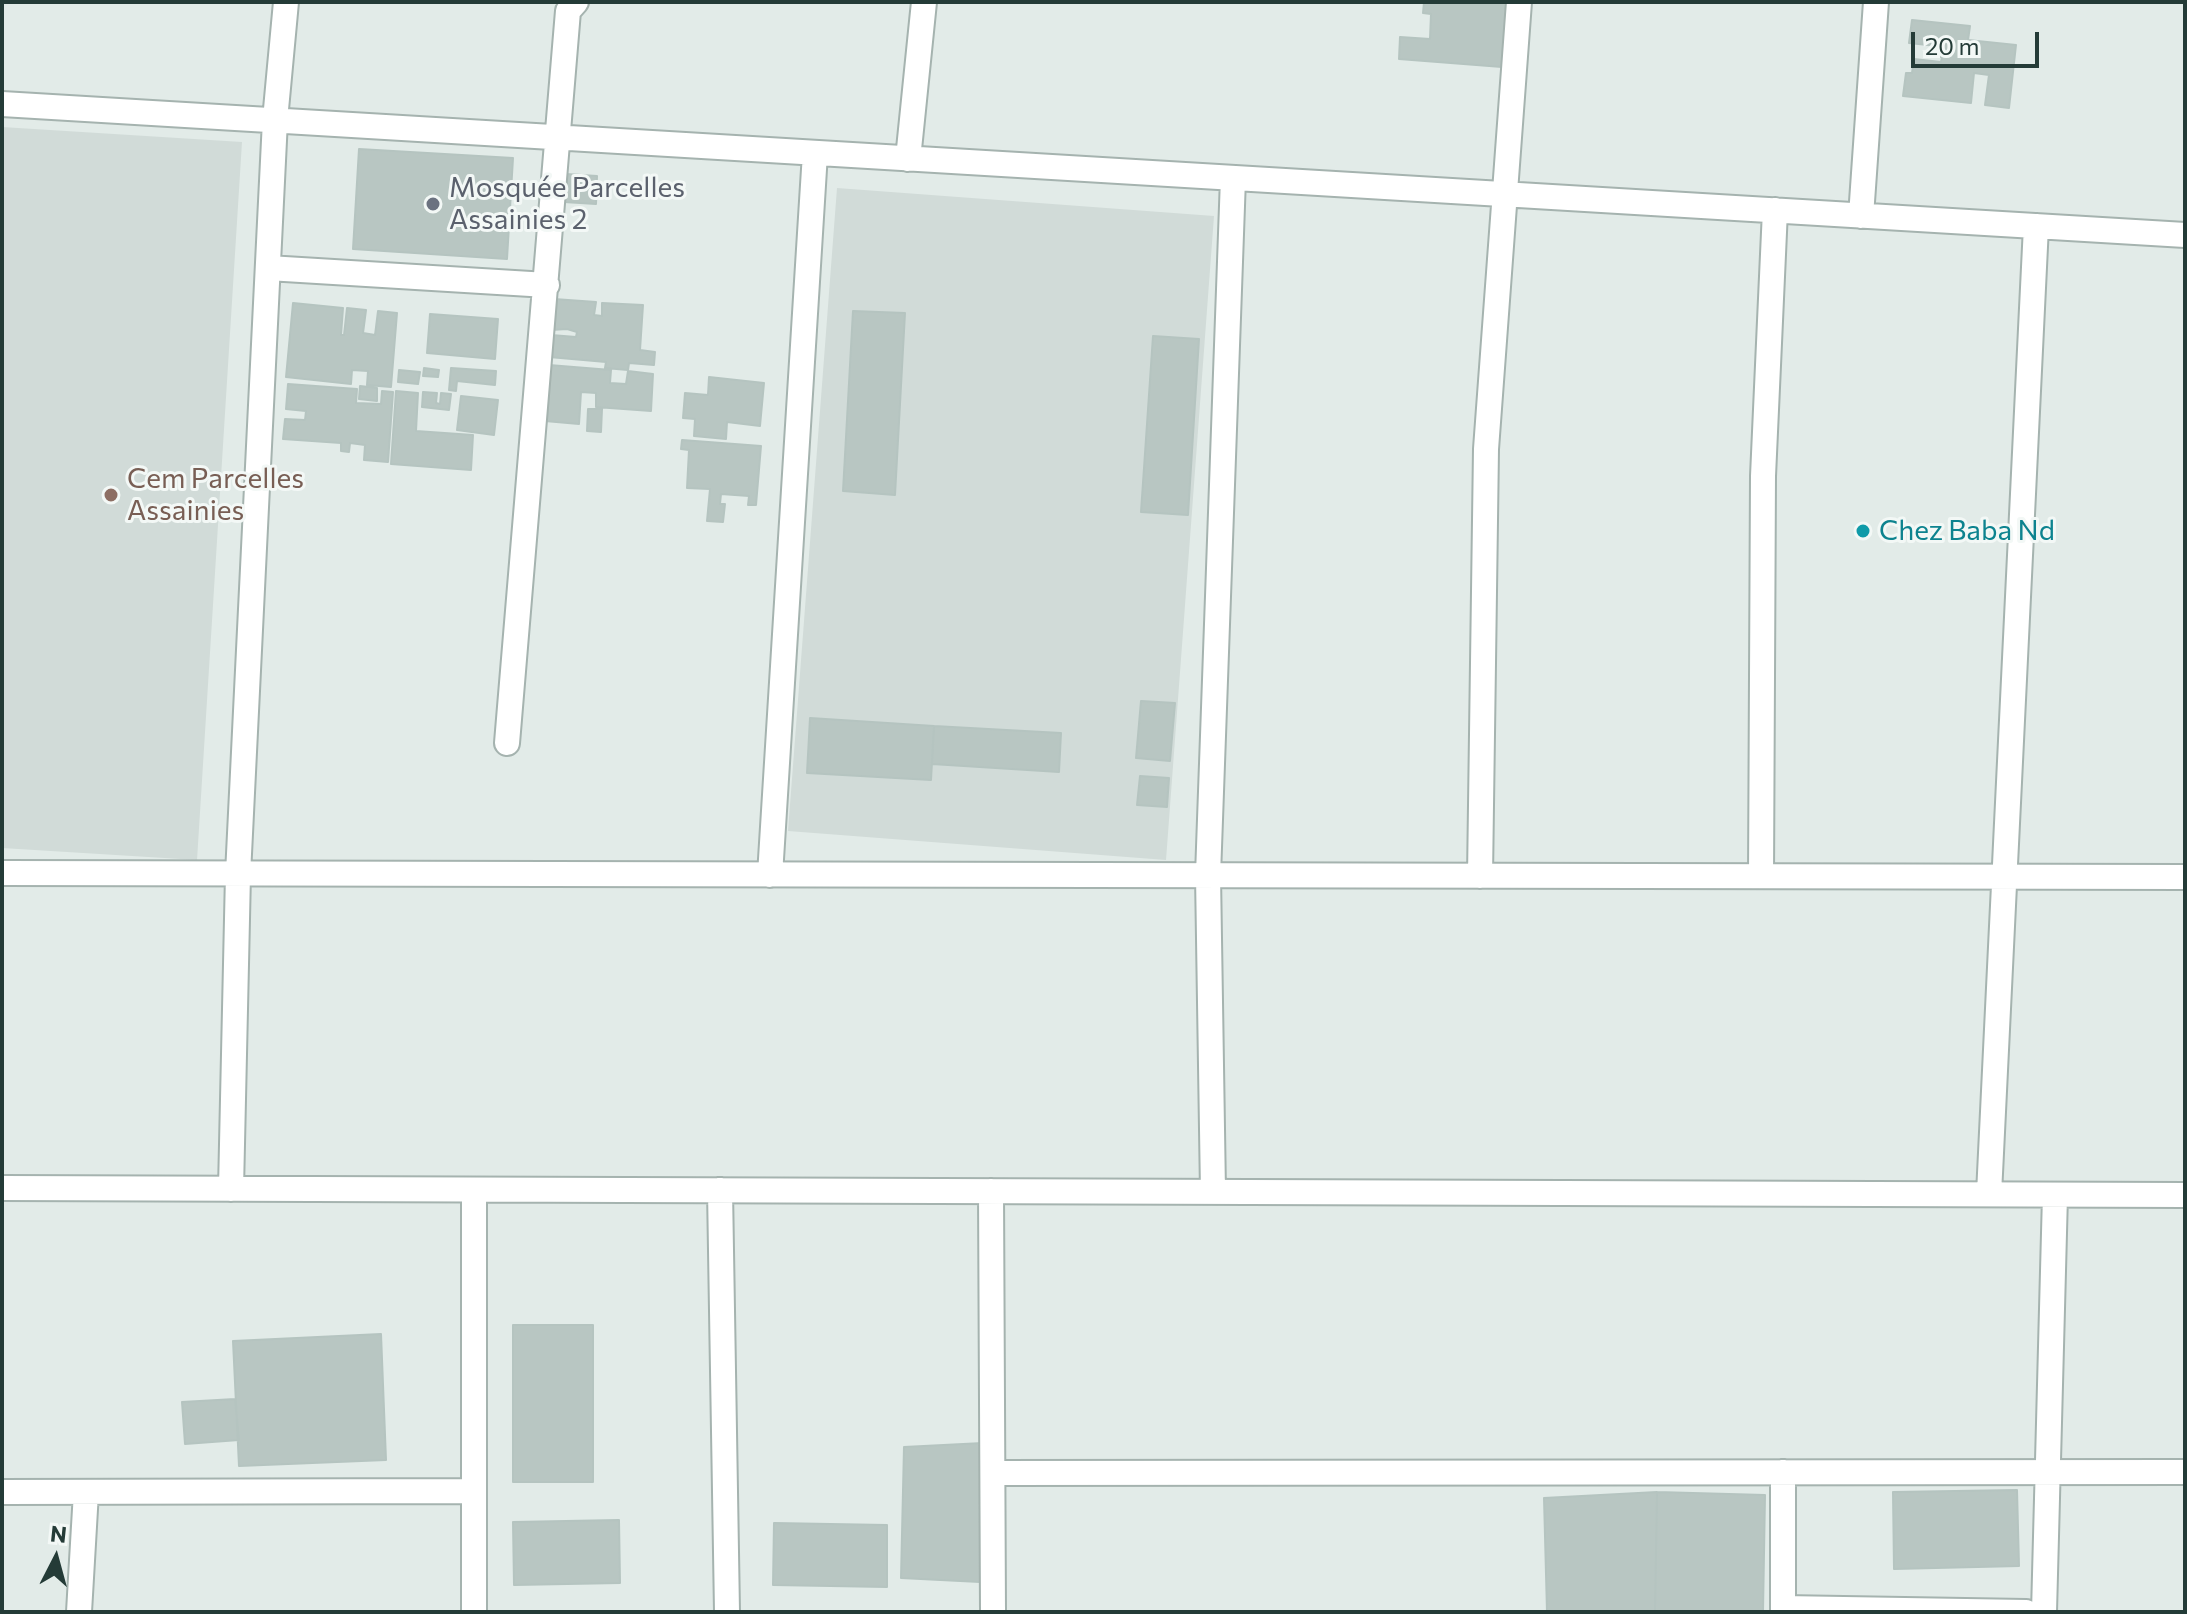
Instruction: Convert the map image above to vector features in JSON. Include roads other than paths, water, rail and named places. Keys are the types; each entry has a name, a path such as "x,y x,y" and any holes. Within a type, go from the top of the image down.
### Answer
{"street":[{"path":"231,1189 238,874 275,120 286,2"},
{"path":"507,743 568,11 576,2"},
{"path":"908,159 924,2"},
{"path":"1480,876 1486,449 1519,2"},
{"path":"1861,216 1876,2"},
{"path":"2,104 2185,235"},
{"path":"770,875 815,153"},
{"path":"1213,1192 1208,875 1233,178"},
{"path":"1761,876 1763,476 1775,210"},
{"path":"1989,1194 2036,226"},
{"path":"268,268 547,285"},
{"path":"2,873 2185,877"},
{"path":"2,1188 2185,1195"},
{"path":"474,1190 474,1612"},
{"path":"720,1190 727,1612"},
{"path":"991,1191 993,1612"},
{"path":"2044,1612 2055,1195"},
{"path":"1783,1472 1783,1610 2026,1612"},
{"path":"993,1473 2185,1472"},
{"path":"2,1492 474,1491"},
{"path":"79,1612 86,1492"}],"place":[{"name":"Mosquée Parcelles Assainies 2","path":"433,204"},
{"name":"Cem Parcelles Assainies","path":"111,495"},
{"name":"Chez Baba Nd","path":"1863,531"}]}
